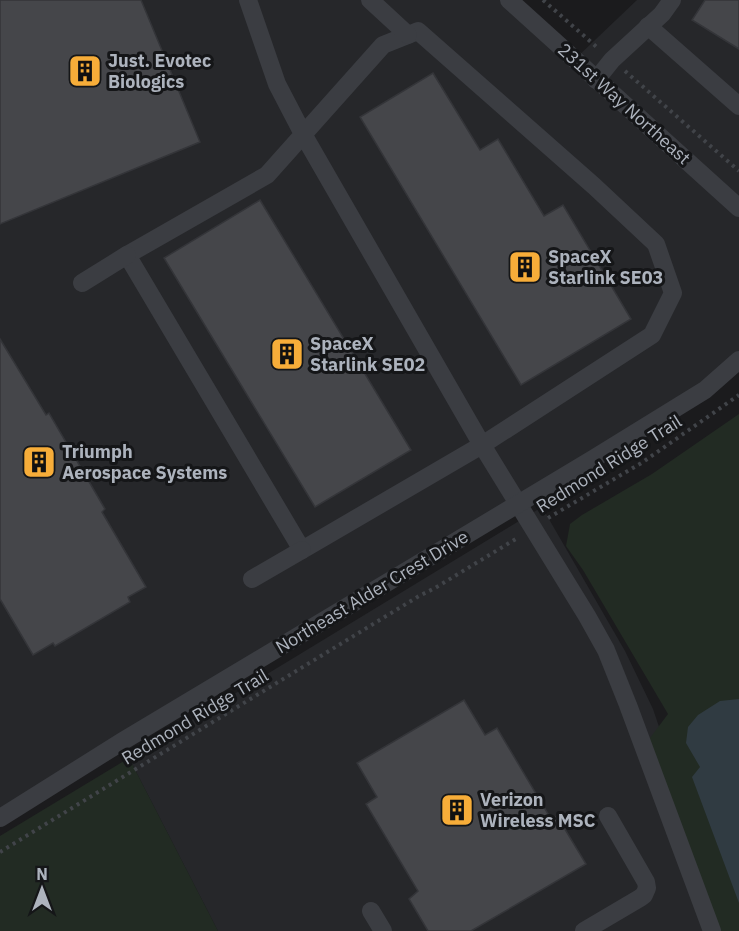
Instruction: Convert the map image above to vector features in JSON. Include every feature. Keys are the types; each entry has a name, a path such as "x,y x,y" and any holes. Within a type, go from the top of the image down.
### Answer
{"street":[{"path":"248,0 277,84 303,134 482,446 606,650 712,931"},
{"path":"370,0 408,35"},
{"name":"231st Way Northeast","path":"509,0 739,208"},
{"path":"596,80 612,60 662,14 672,0"},
{"path":"648,26 739,106"},
{"path":"82,283 267,175 383,45 418,31 594,186 656,244 673,293 652,335 482,446 252,579"},
{"path":"127,255 302,550"},
{"name":"Northeast Alder Crest Drive","path":"0,818 123,741 705,390 739,360"},
{"path":"584,931 640,898 647,888 646,882 608,816"},
{"path":"371,911 383,931"}],"path":[{"path":"543,0 739,171"},
{"name":"Redmond Ridge Trail","path":"0,852 643,462 739,395"}],"shaded area":[{"path":"0,0 507,0 574,60 637,0 739,0 739,360 0,818"},
{"path":"739,414 739,931 712,931 644,746 668,714 583,570 566,546 570,524 652,474"},
{"path":"542,507 625,651 653,709 676,777 735,931 218,931 129,758"},
{"path":"739,699 739,903 692,777 700,767 686,743 688,727 698,715 720,701"},
{"path":"129,758 218,931 0,931 0,836"}],"building":[{"name":"Just. Evotec Biologics","path":"0,0 141,0 200,142 0,224"},
{"path":"705,0 739,0 739,49 692,20"},
{"name":"SpaceX Starlink SE03","path":"433,73 480,150 498,139 544,216 563,205 631,319 521,385 360,117"},
{"name":"SpaceX Starlink SE02","path":"260,200 411,450 315,507 164,258"},
{"name":"Triumph Aerospace Systems","path":"0,339 46,415 49,413 105,509 102,512 146,587 128,597 130,602 55,646 53,643 33,655 0,599"},
{"name":"Verizon Wireless MSC","path":"464,700 485,735 497,728 551,819 557,816 586,864 471,931 428,931 409,899 418,891 366,804 377,797 357,763"}],"place":[{"name":"Just. Evotec Biologics","path":"85,71"},
{"name":"SpaceX Starlink SE03","path":"525,267"},
{"name":"SpaceX Starlink SE02","path":"287,354"},
{"name":"Triumph Aerospace Systems","path":"39,462"},
{"name":"Verizon Wireless MSC","path":"457,810"}]}
